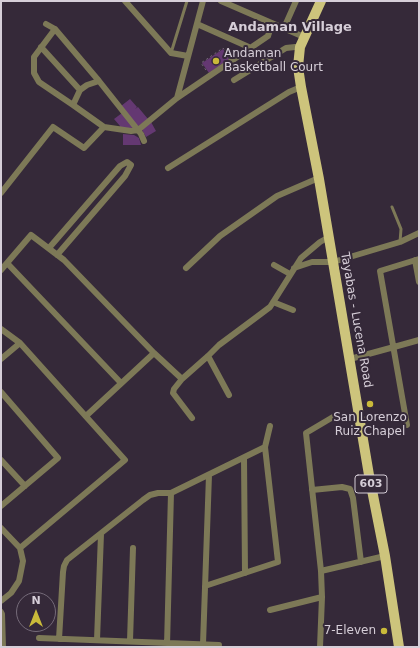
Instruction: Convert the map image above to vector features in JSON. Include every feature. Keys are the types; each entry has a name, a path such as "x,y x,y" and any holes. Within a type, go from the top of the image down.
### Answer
{"main road":[{"name":"Tayabas - Lucena Road","path":"321,1 300,47 298,67 350,358 369,475 385,556 399,647"}],"street":[{"path":"125,1 171,53 188,56"},
{"path":"177,98 203,1"},
{"path":"221,1 304,36"},
{"path":"284,28 296,1"},
{"path":"55,29 34,57 34,73 39,82 104,127 131,131 138,130 177,98 268,36 272,23"},
{"path":"46,24 55,29 100,81 141,134 144,141"},
{"path":"197,24 251,48"},
{"path":"41,47 80,90"},
{"path":"234,80 286,48 300,47"},
{"path":"73,105 80,90 87,85 100,81"},
{"path":"168,168 289,92 301,87"},
{"path":"1,193 53,127 84,148 104,127"},
{"path":"49,248 120,166 127,162 131,165 125,176 58,255"},
{"path":"186,268 220,236 277,196 314,180 319,180"},
{"path":"294,268 312,262 333,262 400,242 419,234"},
{"path":"1,270 31,235 64,260 154,353 182,379"},
{"path":"192,418 173,393 174,389 182,379 219,345 270,307 301,258 328,237"},
{"path":"407,426 380,271 417,260 419,282"},
{"path":"7,264 121,383"},
{"path":"274,265 290,274"},
{"path":"273,302 293,310"},
{"path":"1,329 20,342 125,460 20,548"},
{"path":"350,358 419,340"},
{"path":"1,359 20,342"},
{"path":"86,416 154,353"},
{"path":"208,356 229,395"},
{"path":"1,392 58,458 1,506"},
{"path":"320,647 322,597 321,571 306,433 333,417"},
{"path":"205,586 278,562 265,447 270,426"},
{"path":"59,639 63,572 64,566 72,556 150,495 158,493 171,493 265,447"},
{"path":"244,458 244,573"},
{"path":"1,460 25,486"},
{"path":"203,644 209,475"},
{"path":"312,490 342,486 350,489 353,498 361,562"},
{"path":"167,645 171,493"},
{"path":"1,528 20,548 22,561 19,581 11,593 1,601"},
{"path":"96,640 100,534"},
{"path":"130,642 133,548"},
{"path":"321,571 385,556"},
{"path":"270,610 322,597"},
{"path":"1,612 3,647"},
{"path":"38,638 167,645 219,645"}],"lane":[{"path":"171,53 187,1"},
{"path":"392,206 400,229 400,242"}],"path":[{"path":"210,76 201,63 223,48 232,60"}],"shaded area":[{"name":"Andaman Basketball Court","path":"223,49 229,59 209,73 202,63"},
{"path":"130,99 137,107 135,109 138,107 148,119 137,127 121,106"},
{"path":"122,113 137,129 120,128 114,119"},
{"path":"151,122 156,131 146,137 141,128"},
{"path":"123,134 134,135 139,138 141,145 123,145"}],"place":[{"name":"Andaman Basketball Court","path":"216,61"},
{"name":"San Lorenzo Ruiz Chapel","path":"370,404"},
{"name":"7-Eleven","path":"384,631"}],"district":[{"name":"Andaman Village","path":"290,28"}]}
